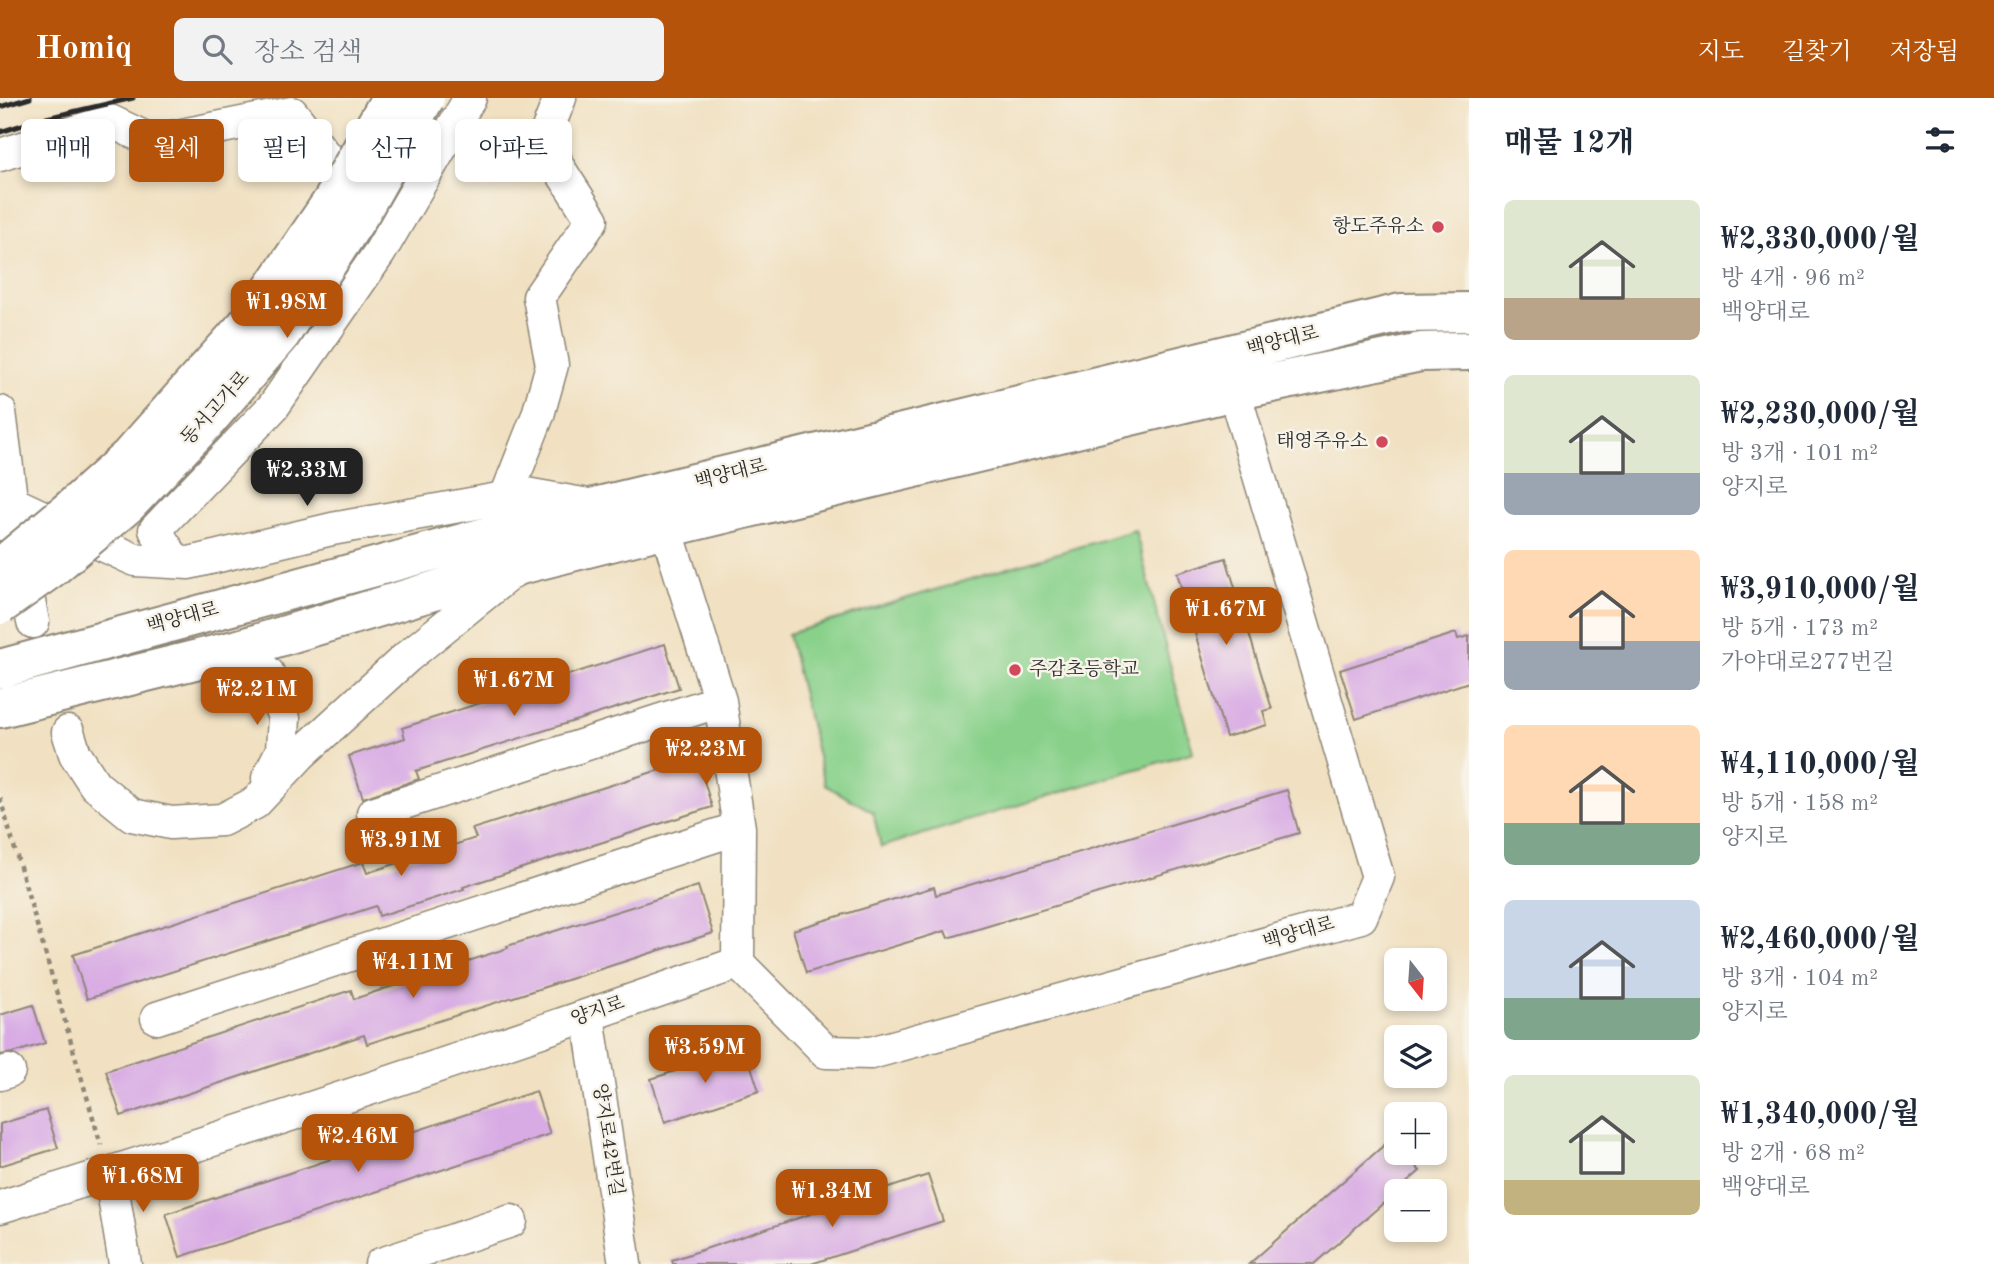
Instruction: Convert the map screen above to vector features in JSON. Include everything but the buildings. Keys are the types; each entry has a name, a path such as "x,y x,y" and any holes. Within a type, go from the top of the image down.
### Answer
{"main road":[{"name":"동서고가로","path":"0,568 129,457 252,319 333,200 391,98"},
{"name":"동서고가로","path":"0,605 53,568 128,504 205,423 281,334 362,210 425,98"},
{"name":"백양대로","path":"0,708 239,649 520,565 662,510 1401,313 1469,312"},
{"name":"백양대로","path":"0,668 599,506 662,510 1421,352 1469,351"}],"street":[{"path":"176,562 155,530 273,407 388,237 470,98"},
{"path":"506,497 538,415 552,365 539,297 592,220 557,165 547,131 560,98"},
{"path":"0,155 110,121 152,141 292,113 388,237"},
{"name":"백양대로","path":"738,963 826,1052 871,1053 1361,917 1378,877 1234,391"},
{"path":"0,412 6,513 19,552 33,622"},
{"path":"6,513 135,560 189,563 332,529 526,494 599,506"},
{"path":"662,510 720,701 739,828 738,963"},
{"path":"68,732 75,754 95,785 132,815 171,823 222,820 255,803 301,754 398,665 520,565"},
{"path":"239,649 268,673 284,718 282,750 255,803"},
{"path":"373,813 720,701"},
{"path":"157,1018 739,828"},
{"name":"양지로","path":"0,1207 588,1016 738,963"},
{"name":"양지로42번길","path":"588,1016 625,1264"},
{"path":"110,1173 125,1264"},
{"path":"381,1264 511,1222"}],"path":[{"path":"0,798 110,1173"}],"green space":[{"path":"1135,530 1193,752 881,847 873,812 825,785 788,634"}],"railway":[{"path":"0,107 30,98"},
{"path":"0,132 42,119 133,98"}],"place":[{"name":"항도주유소","path":"1438,227"},
{"name":"태영주유소","path":"1382,442"},
{"name":"주감초등학교","path":"1015,670"}]}
